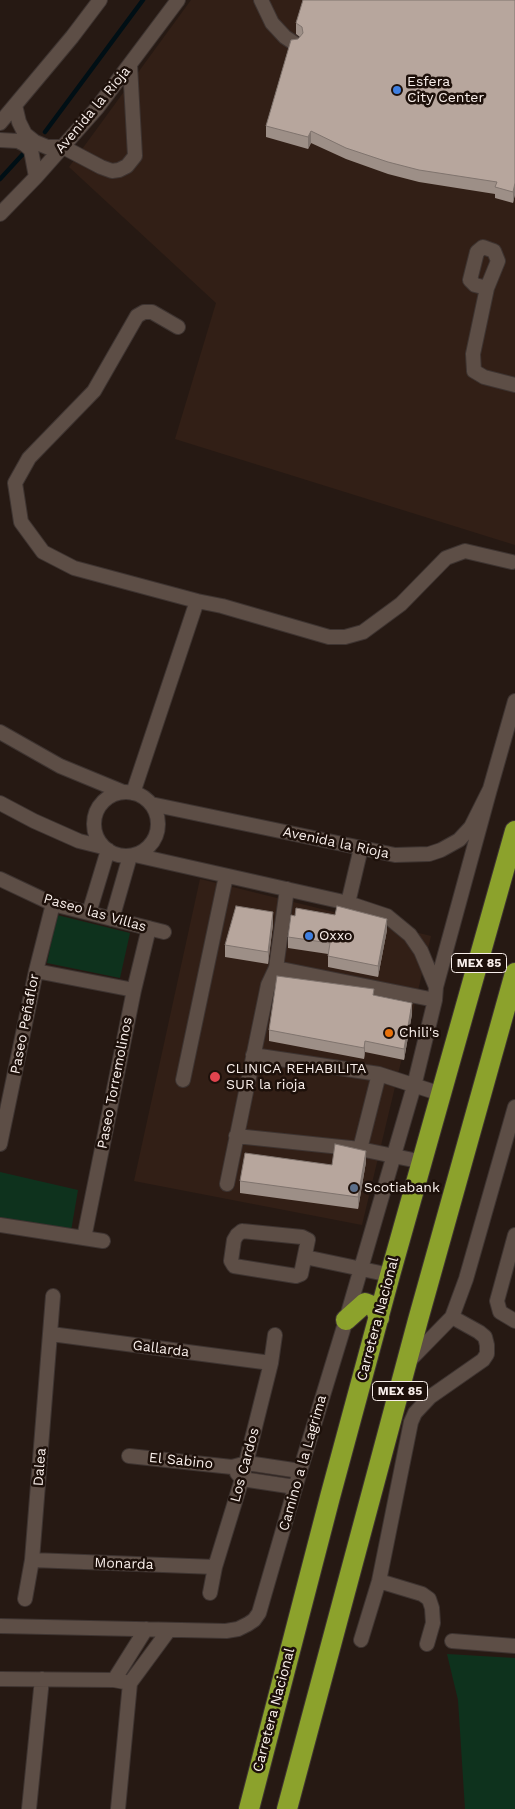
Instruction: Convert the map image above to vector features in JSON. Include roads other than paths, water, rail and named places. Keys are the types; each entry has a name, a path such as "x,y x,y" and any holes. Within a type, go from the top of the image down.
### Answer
{"highway":[{"name":"Carretera Nacional","path":"249,1809 390,1275 423,1162 440,1094 486,940 515,831"},
{"name":"MEX 85","path":"287,1809 407,1363 515,973"},
{"path":"346,1320 365,1303 375,1307 379,1318"}],"street":[{"path":"0,123 72,37 100,0"},
{"name":"Avenida la Rioja","path":"0,214 36,177 97,108 178,0"},
{"path":"261,0 272,23 285,37 294,43"},
{"path":"15,105 19,122 26,134 35,142 47,147 63,147 112,171 127,166 135,156 130,65"},
{"path":"0,140 24,144 30,150 36,177"},
{"path":"487,288 473,354 474,370 484,377 515,386"},
{"path":"178,327 152,312 144,312 136,316 94,391 29,458 15,483 21,522 43,552 74,568 329,636 345,637 363,632 400,604 446,558 465,551 512,562"},
{"path":"128,792 197,601"},
{"name":"Avenida la Rioja","path":"151,804 395,856 429,854 459,840 471,827 490,789 515,701"},
{"path":"0,732 60,766 144,797 157,814 157,834 148,847 132,855 112,919"},
{"name":"Camino a la Lagrima","path":"0,1626 226,1630 238,1629 254,1620 259,1613 414,1086 436,993 490,789"},
{"path":"105,848 97,838 94,828 98,808 108,798 128,792"},
{"path":"0,803 70,837 105,848 122,856 132,855 287,889 348,903 387,916 410,935 421,951 436,993 276,968"},
{"path":"89,913 105,848"},
{"path":"348,903 361,848"},
{"path":"183,1080 226,876"},
{"name":"Paseo las Villas","path":"0,879 53,904 164,932"},
{"path":"227,1184 268,984 276,968 287,889"},
{"name":"Paseo Peñaflor","path":"0,1144 36,970 53,904"},
{"name":"Paseo Torremolinos","path":"84,1238 134,990 149,928"},
{"path":"36,970 134,990"},
{"path":"252,1055 379,1074 440,1094"},
{"path":"360,1149 379,1074"},
{"path":"407,1363 452,1317 466,1279 515,1107"},
{"path":"236,1136 360,1149 423,1162"},
{"path":"0,1225 102,1241"},
{"path":"242,1231 302,1237 308,1240 306,1257 301,1274 296,1276 241,1268 234,1266 231,1261 234,1240 242,1231"},
{"path":"515,1234 497,1301 500,1312 515,1321"},
{"path":"306,1257 390,1275"},
{"name":"Dalea","path":"25,1599 32,1560 53,1296"},
{"path":"361,1640 379,1581 411,1422 415,1413 430,1397 483,1360 487,1354 485,1337 480,1332 452,1317"},
{"name":"Gallarda","path":"51,1334 271,1363"},
{"name":"Los Cardos","path":"210,1593 215,1567 247,1463 271,1363 275,1336"},
{"name":"El Sabino","path":"130,1456 232,1467 247,1463 300,1471"},
{"name":"El Sabino","path":"232,1467 242,1479"},
{"path":"242,1479 295,1487"},
{"name":"Monarda","path":"32,1560 215,1567"},
{"path":"379,1581 422,1594 429,1599 432,1608 432,1623 428,1644"},
{"path":"114,1680 146,1629"},
{"path":"118,1809 130,1684 169,1630"},
{"path":"452,1641 515,1646"},
{"path":"0,1679 114,1680 130,1684"},
{"path":"29,1809 42,1679"}],"waterway":[{"path":"45,132 143,0"},
{"path":"0,179 23,154"}],"place":[{"name":"Esfera City Center","path":"397,90"},
{"name":"Oxxo","path":"309,936"},
{"name":"Chili's","path":"389,1033"},
{"name":"CLINICA REHABILITA SUR la rioja","path":"215,1077"},
{"name":"Scotiabank","path":"354,1188"}]}
